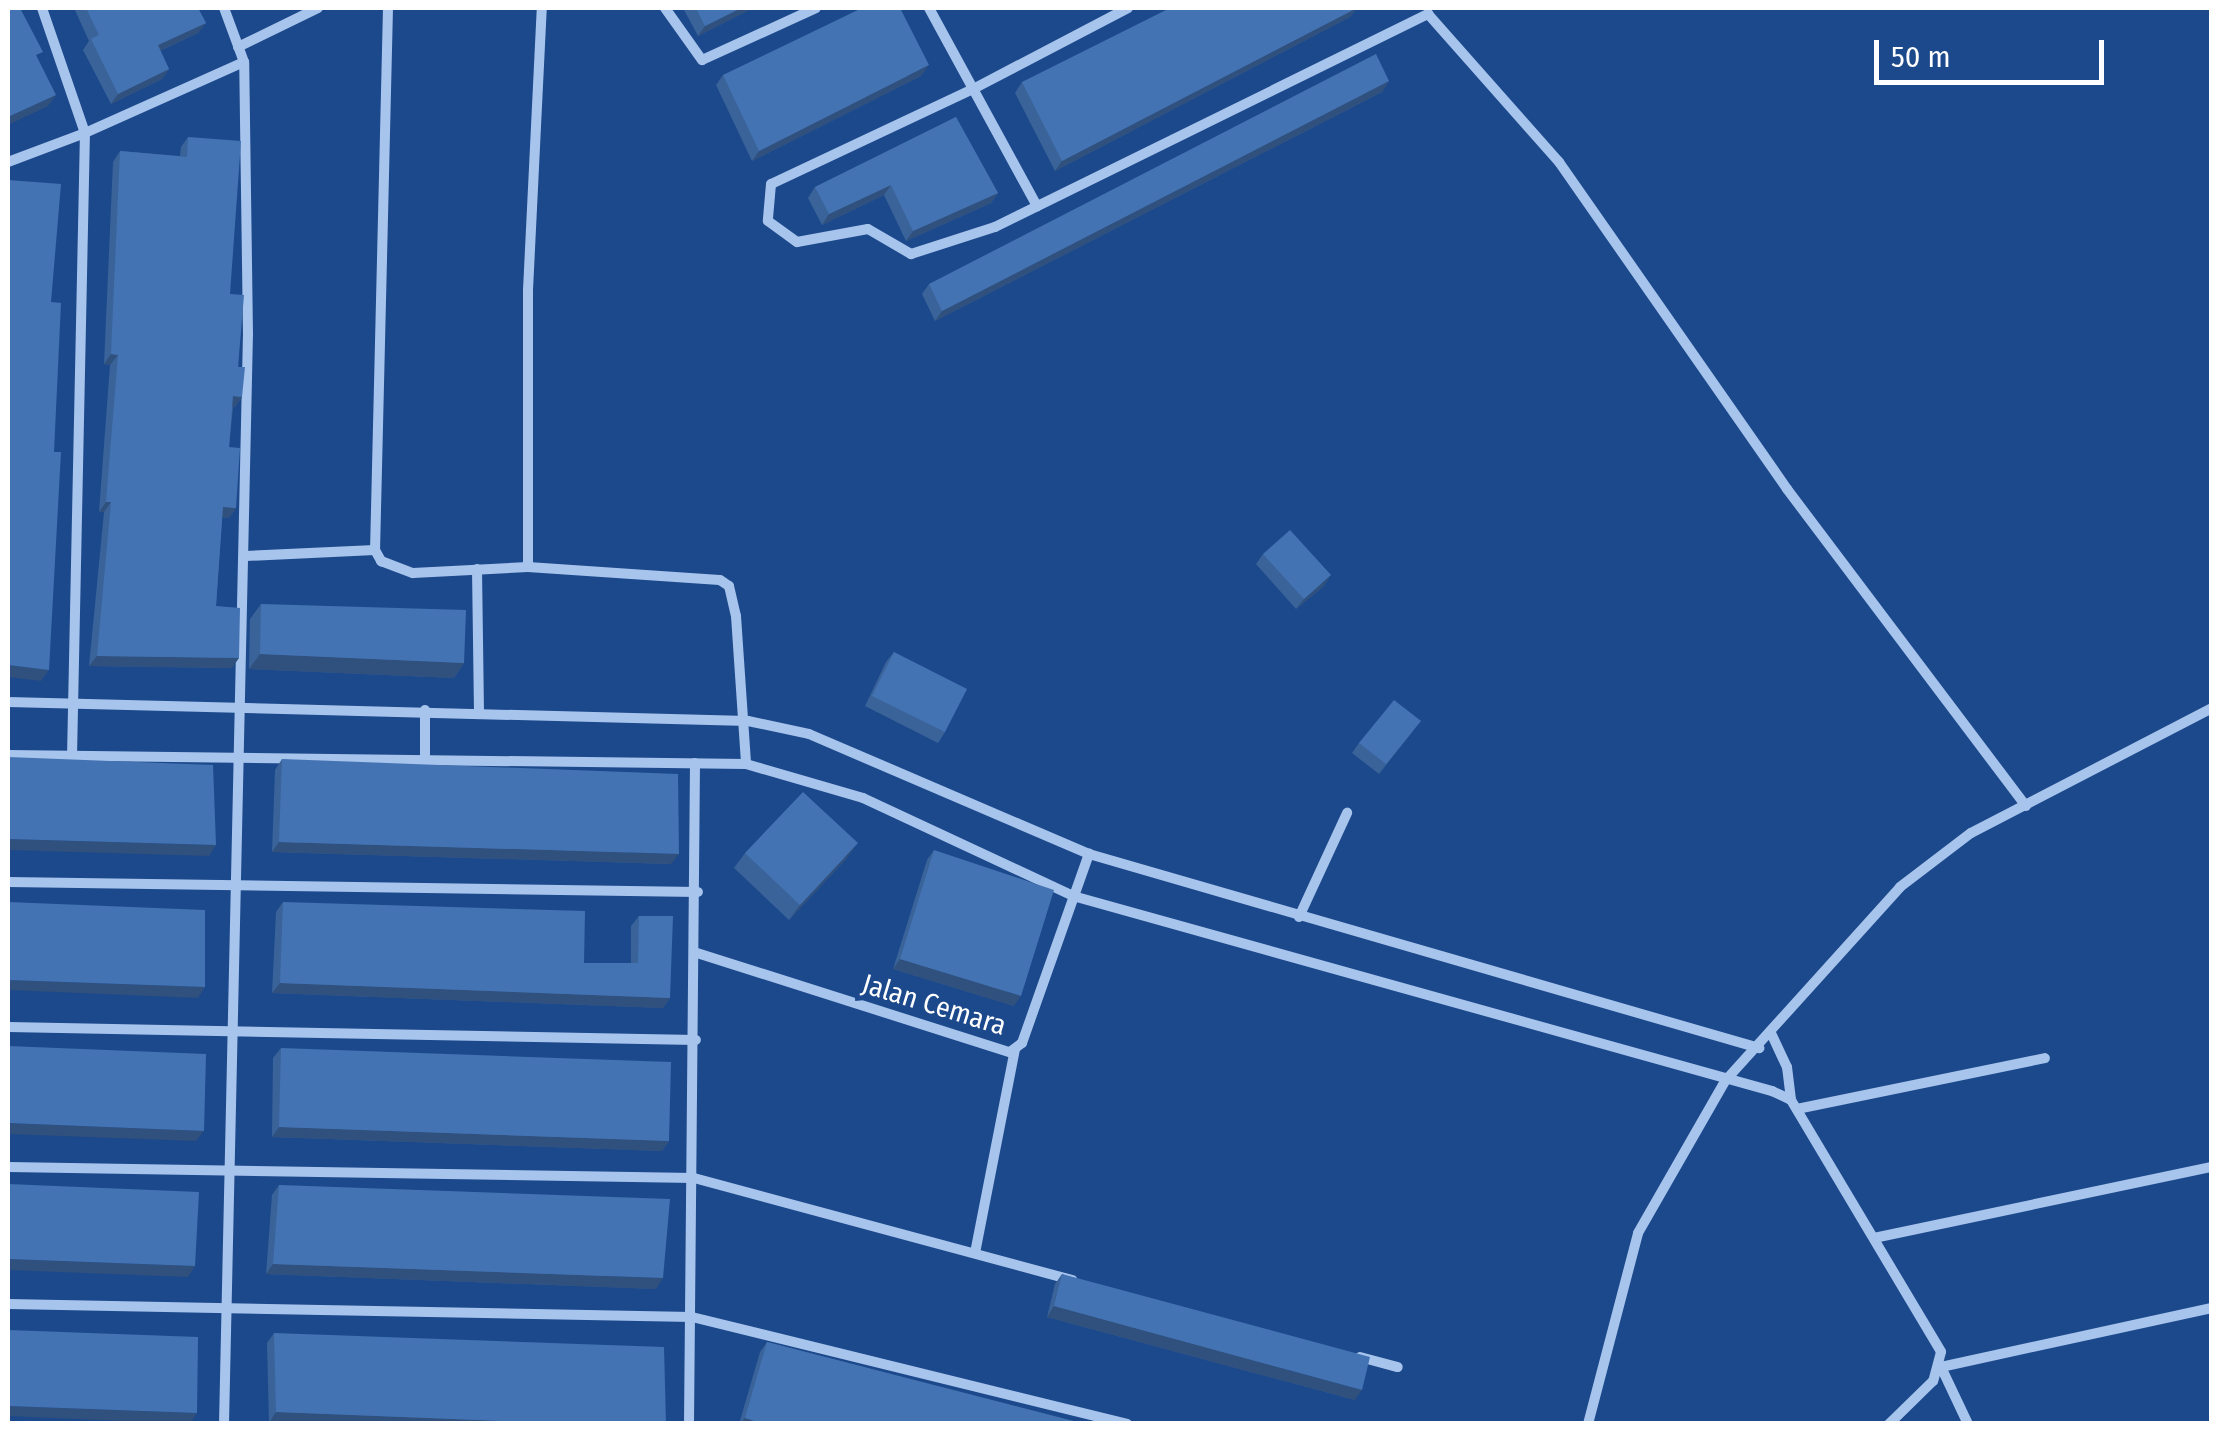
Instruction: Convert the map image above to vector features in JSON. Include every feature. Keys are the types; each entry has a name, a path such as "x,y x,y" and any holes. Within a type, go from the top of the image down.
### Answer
{"street":[{"path":"42,8 85,134 72,757"},
{"path":"224,8 244,62 246,556 224,1424"},
{"path":"238,47 318,8"},
{"path":"388,8 375,550 381,561 412,572 528,567 709,576 729,586 748,721 746,764"},
{"path":"528,567 528,290 542,8"},
{"path":"665,8 702,60 816,8"},
{"path":"929,8 1037,206"},
{"path":"1128,8 974,89 771,184 768,221 796,242 868,229 911,254 1037,206 1427,11 1559,162 1787,489 2026,806"},
{"path":"8,162 85,134 244,62"},
{"path":"246,556 375,550"},
{"path":"477,570 479,712"},
{"path":"8,702 244,703 748,721 809,734 1089,854 1759,1048"},
{"path":"1588,1424 1638,1233 1725,1081 1759,1048 1900,887 1971,833 2212,708"},
{"path":"425,710 425,759"},
{"path":"8,755 746,764 813,780 908,816 1073,896 1794,1104 2045,1058"},
{"path":"689,1424 698,892 696,763"},
{"path":"1299,917 1346,813"},
{"name":"Jalan Cemara","path":"697,953 1001,1054 1015,1050 1089,854"},
{"path":"8,882 240,890 698,892"},
{"path":"8,1027 696,1040"},
{"path":"1771,1032 1787,1067 1794,1104 1941,1352 1941,1368 1968,1424"},
{"path":"975,1254 1015,1050"},
{"path":"8,1166 694,1178 1090,1284"},
{"path":"1874,1238 2212,1167"},
{"path":"8,1304 692,1317 1127,1424"},
{"path":"1889,1424 1941,1368 2212,1308"},
{"path":"1340,1352 1398,1367"}],"building":[{"path":"8,8 20,8 43,52 36,55 56,95 8,117"},
{"path":"86,8 198,8 206,23 158,45 169,69 118,94 91,39 99,35"},
{"path":"696,8 741,8 705,26"},
{"path":"862,8 900,8 929,65 759,151 723,75"},
{"path":"1170,8 1357,8 1062,161 1022,82"},
{"path":"1376,54 1389,81 942,311 929,284"},
{"path":"956,117 998,193 913,231 891,185 829,214 815,187"},
{"path":"188,137 241,141 230,294 244,295 238,367 245,367 242,397 233,396 229,447 240,448 236,508 223,507 216,606 240,608 239,658 97,656 111,502 106,502 118,355 111,354 120,151 187,157"},
{"path":"8,180 61,184 51,302 61,303 54,452 61,452 49,670 8,665"},
{"path":"1290,530 1331,575 1304,599 1263,554"},
{"path":"261,604 466,610 464,663 260,654"},
{"path":"894,652 967,689 945,732 872,696"},
{"path":"1394,700 1421,721 1386,764 1359,743"},
{"path":"8,757 213,765 216,845 8,839"},
{"path":"282,759 678,774 679,854 279,842"},
{"path":"803,792 858,843 800,905 745,853"},
{"path":"934,850 1054,890 1021,996 900,959"},
{"path":"8,902 205,910 205,987 8,980"},
{"path":"283,902 585,911 584,963 638,963 639,916 673,916 670,998 280,983"},
{"path":"8,1046 206,1054 204,1131 8,1123"},
{"path":"281,1048 671,1062 669,1141 279,1127"},
{"path":"8,1184 199,1192 195,1266 8,1259"},
{"path":"279,1185 670,1199 663,1278 273,1264"},
{"path":"1062,1274 1370,1357 1362,1390 1054,1306"},
{"path":"8,1330 198,1337 197,1413 8,1406"},
{"path":"274,1333 664,1347 666,1424 276,1412"},
{"path":"767,1342 1085,1424 764,1424 745,1418"}]}
